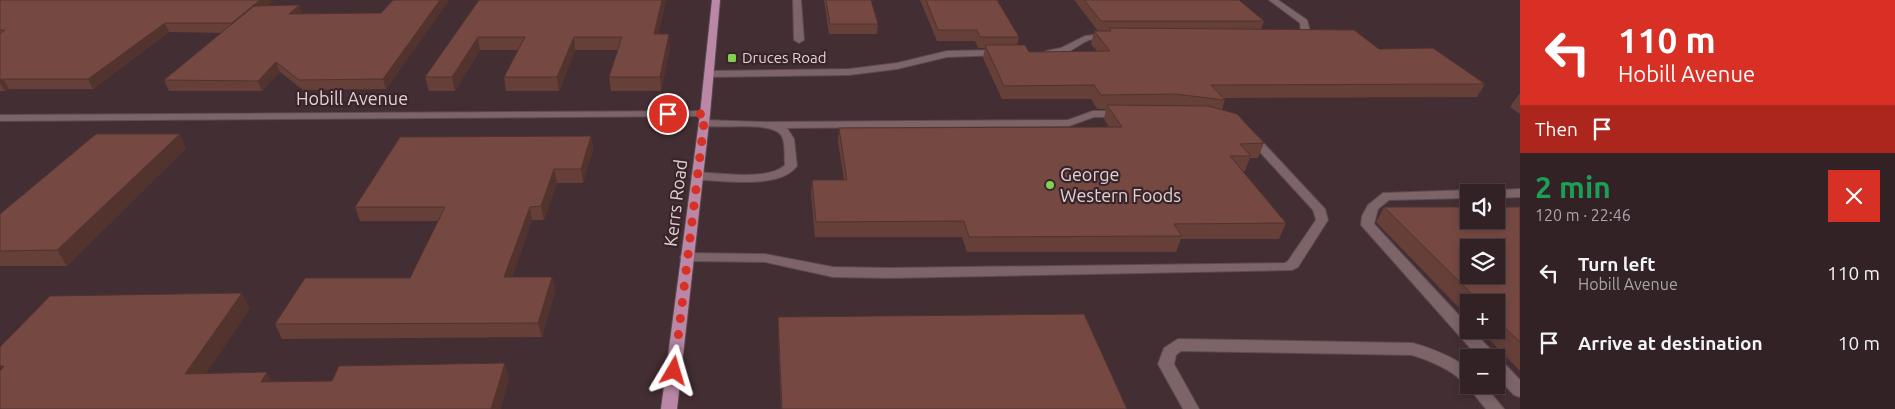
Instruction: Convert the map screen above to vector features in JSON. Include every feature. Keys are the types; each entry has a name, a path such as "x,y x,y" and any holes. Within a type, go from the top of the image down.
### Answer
{"main road":[{"name":"Kerrs Road","path":"669,409 704,119 716,0"}],"street":[{"path":"797,0 799,40"},
{"path":"1273,0 1304,22 1306,35 1302,37 1283,37"},
{"path":"1039,53 1066,51 1075,43 1086,38 1118,36"},
{"path":"709,74 843,73 897,66 947,54 1010,53"},
{"name":"Hobill Avenue","path":"0,118 704,119 767,125 1069,123 1093,114 1130,114"},
{"path":"697,176 765,178 784,173 791,166 786,134 782,129 767,125"},
{"path":"687,256 766,258 833,272 889,273 1287,267 1293,264 1322,220 1319,209 1242,126"},
{"path":"1505,194 1520,193"},
{"path":"1460,194 1387,196 1380,198 1368,215 1367,225 1481,349"},
{"path":"1191,409 1166,364 1169,352 1178,345 1413,349 1433,355 1460,369"},
{"path":"1505,375 1520,391"},
{"path":"1482,394 1496,409"}],"building":[{"path":"0,0 260,0 232,23 165,23 88,79 0,80 0,34 5,30 0,30"},
{"path":"393,0 440,0 383,79 299,80 276,62 258,81 164,80 254,6 299,5 289,14 381,13"},
{"path":"479,0 662,0 654,34 669,34 660,77 609,77 622,37 574,37 557,77 504,77 525,37 478,37 452,77 425,77"},
{"path":"826,0 871,0 878,24 830,24"},
{"path":"926,0 997,0 1019,37 980,37 977,30 938,30"},
{"path":"1084,0 1239,0 1264,21 1101,21"},
{"path":"1109,28 1354,30 1379,49 1433,48 1485,84 1211,85 1225,100 1175,94 1101,95 1094,85 1004,86 985,45 1025,45 1029,52 1110,51 1094,31 1111,31"},
{"name":"George Western Foods","path":"1107,105 1208,106 1237,114 1264,143 1240,144 1251,156 1230,156 1286,223 1174,224 1182,236 969,237 964,221 816,222 812,180 847,180 839,128 1122,127"},
{"path":"96,134 180,134 57,250 0,251 0,214"},
{"path":"591,136 581,169 554,169 541,206 530,207 504,277 552,277 538,323 275,324 305,278 410,278 445,207 355,207 400,137"},
{"path":"1384,207 1460,207 1460,229 1505,229 1505,207 1520,207 1520,342 1505,328 1505,294 1472,294 1462,284 1505,284 1505,239 1460,239 1460,282"},
{"path":"242,293 185,374 267,372 261,382 332,381 339,366 505,363 491,409 0,409 0,371 4,366 0,366 0,347 50,296"},
{"path":"1084,314 1127,409 782,409 778,317"}],"place":[{"name":"Druces Road","path":"732,58"},
{"name":"George Western Foods","path":"1050,185"}],"route":[{"path":"668,114 705,114 674,371"}]}
